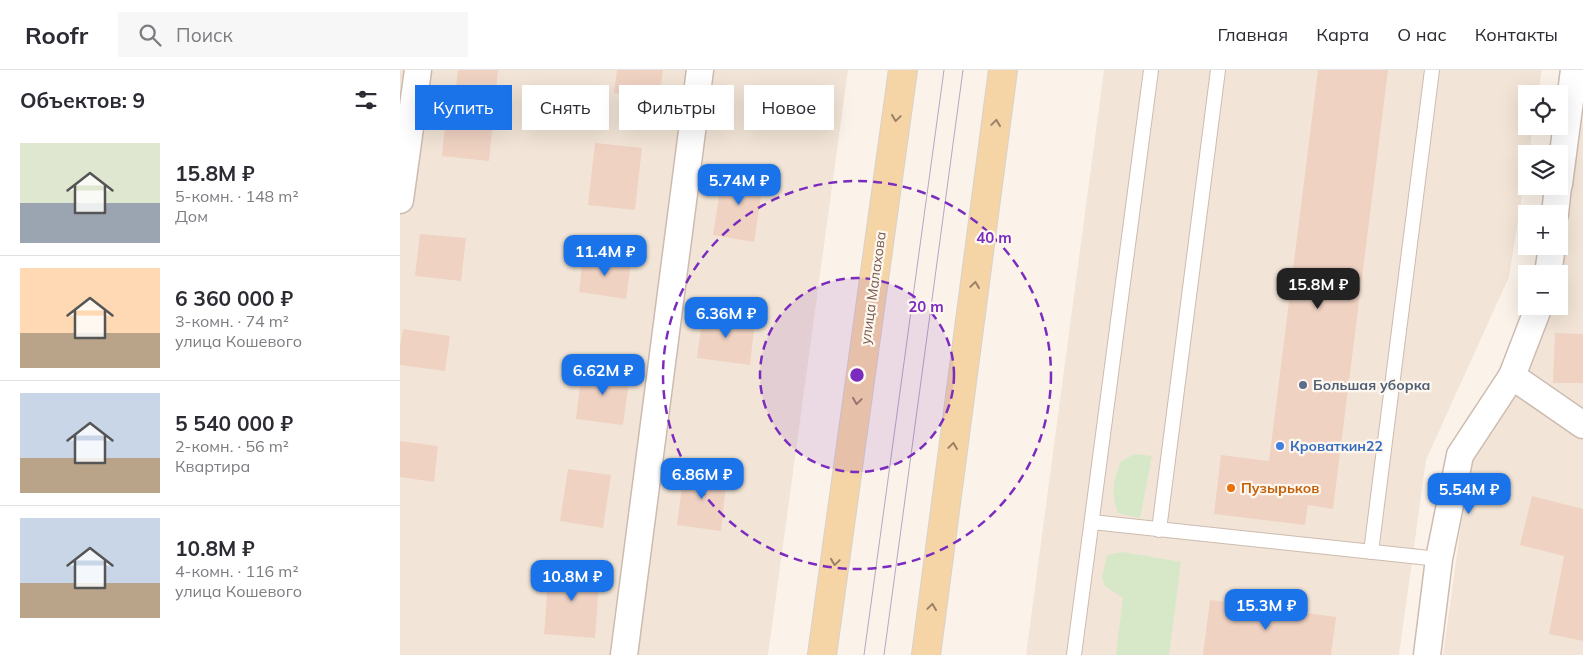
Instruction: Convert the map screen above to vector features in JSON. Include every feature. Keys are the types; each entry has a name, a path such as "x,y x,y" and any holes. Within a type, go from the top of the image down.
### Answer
{"main road":[{"name":"улица Малахова","path":"822,655 903,70"},
{"path":"926,655 1003,70"}],"street":[{"path":"400,200 418,70"},
{"path":"624,655 700,70"},
{"path":"1564,145 1574,70"},
{"path":"1427,655 1439,559 1460,455 1512,376 1535,315"},
{"path":"1512,376 1583,425"}],"lane":[{"path":"1074,655 1151,70"},
{"path":"1159,530 1218,70"},
{"path":"1371,552 1432,70"},
{"path":"1092,522 1439,559"}],"shaded area":[{"path":"400,70 848,70 768,655 400,655"},
{"path":"1104,70 1542,70 1540,85 1518,85 1518,135 1532,135 1530,145 1518,145 1518,195 1522,195 1520,205 1518,205 1518,220 1509,277 1426,460 1399,655 1026,655"},
{"path":"1583,117 1583,655 1443,655 1469,467 1546,315 1568,315 1568,265 1558,265 1560,255 1568,255 1568,208"}],"green space":[{"path":"1135,454 1152,456 1140,518 1118,513 1114,499 1115,481 1121,461"},
{"path":"1123,552 1181,562 1169,655 1116,655 1123,598 1105,586 1102,578 1107,555"}],"building":[{"path":"458,70 498,70 497,85 456,85"},
{"path":"617,70 663,70 661,85 619,85 619,94 614,93"},
{"path":"1318,70 1388,70 1333,509 1308,505 1305,525 1214,514 1221,455 1269,461"},
{"path":"445,130 492,130 489,161 442,156"},
{"path":"595,143 642,148 635,210 588,205"},
{"path":"723,171 764,177 754,242 713,235"},
{"path":"420,234 466,238 461,281 415,276"},
{"path":"583,256 631,263 626,299 579,292"},
{"path":"703,314 755,320 750,365 697,358"},
{"path":"403,329 450,336 445,371 400,365"},
{"path":"1555,333 1583,334 1583,383 1553,383"},
{"path":"582,367 630,373 623,425 576,419"},
{"path":"400,441 438,446 434,482 400,477"},
{"path":"568,469 611,475 603,528 560,521"},
{"path":"684,470 727,475 721,531 677,525"},
{"path":"1532,496 1583,509 1583,641 1549,634 1564,556 1520,545"},
{"path":"549,567 600,571 595,638 544,634"},
{"path":"1210,600 1336,617 1331,655 1203,655"}],"tram line":[{"path":"864,655 944,70"},
{"path":"884,655 963,70"}],"place":[{"name":"Большая уборка","path":"1303,385"},
{"name":"Кроваткин22","path":"1280,446"},
{"name":"Пузырьков","path":"1231,488"}]}
